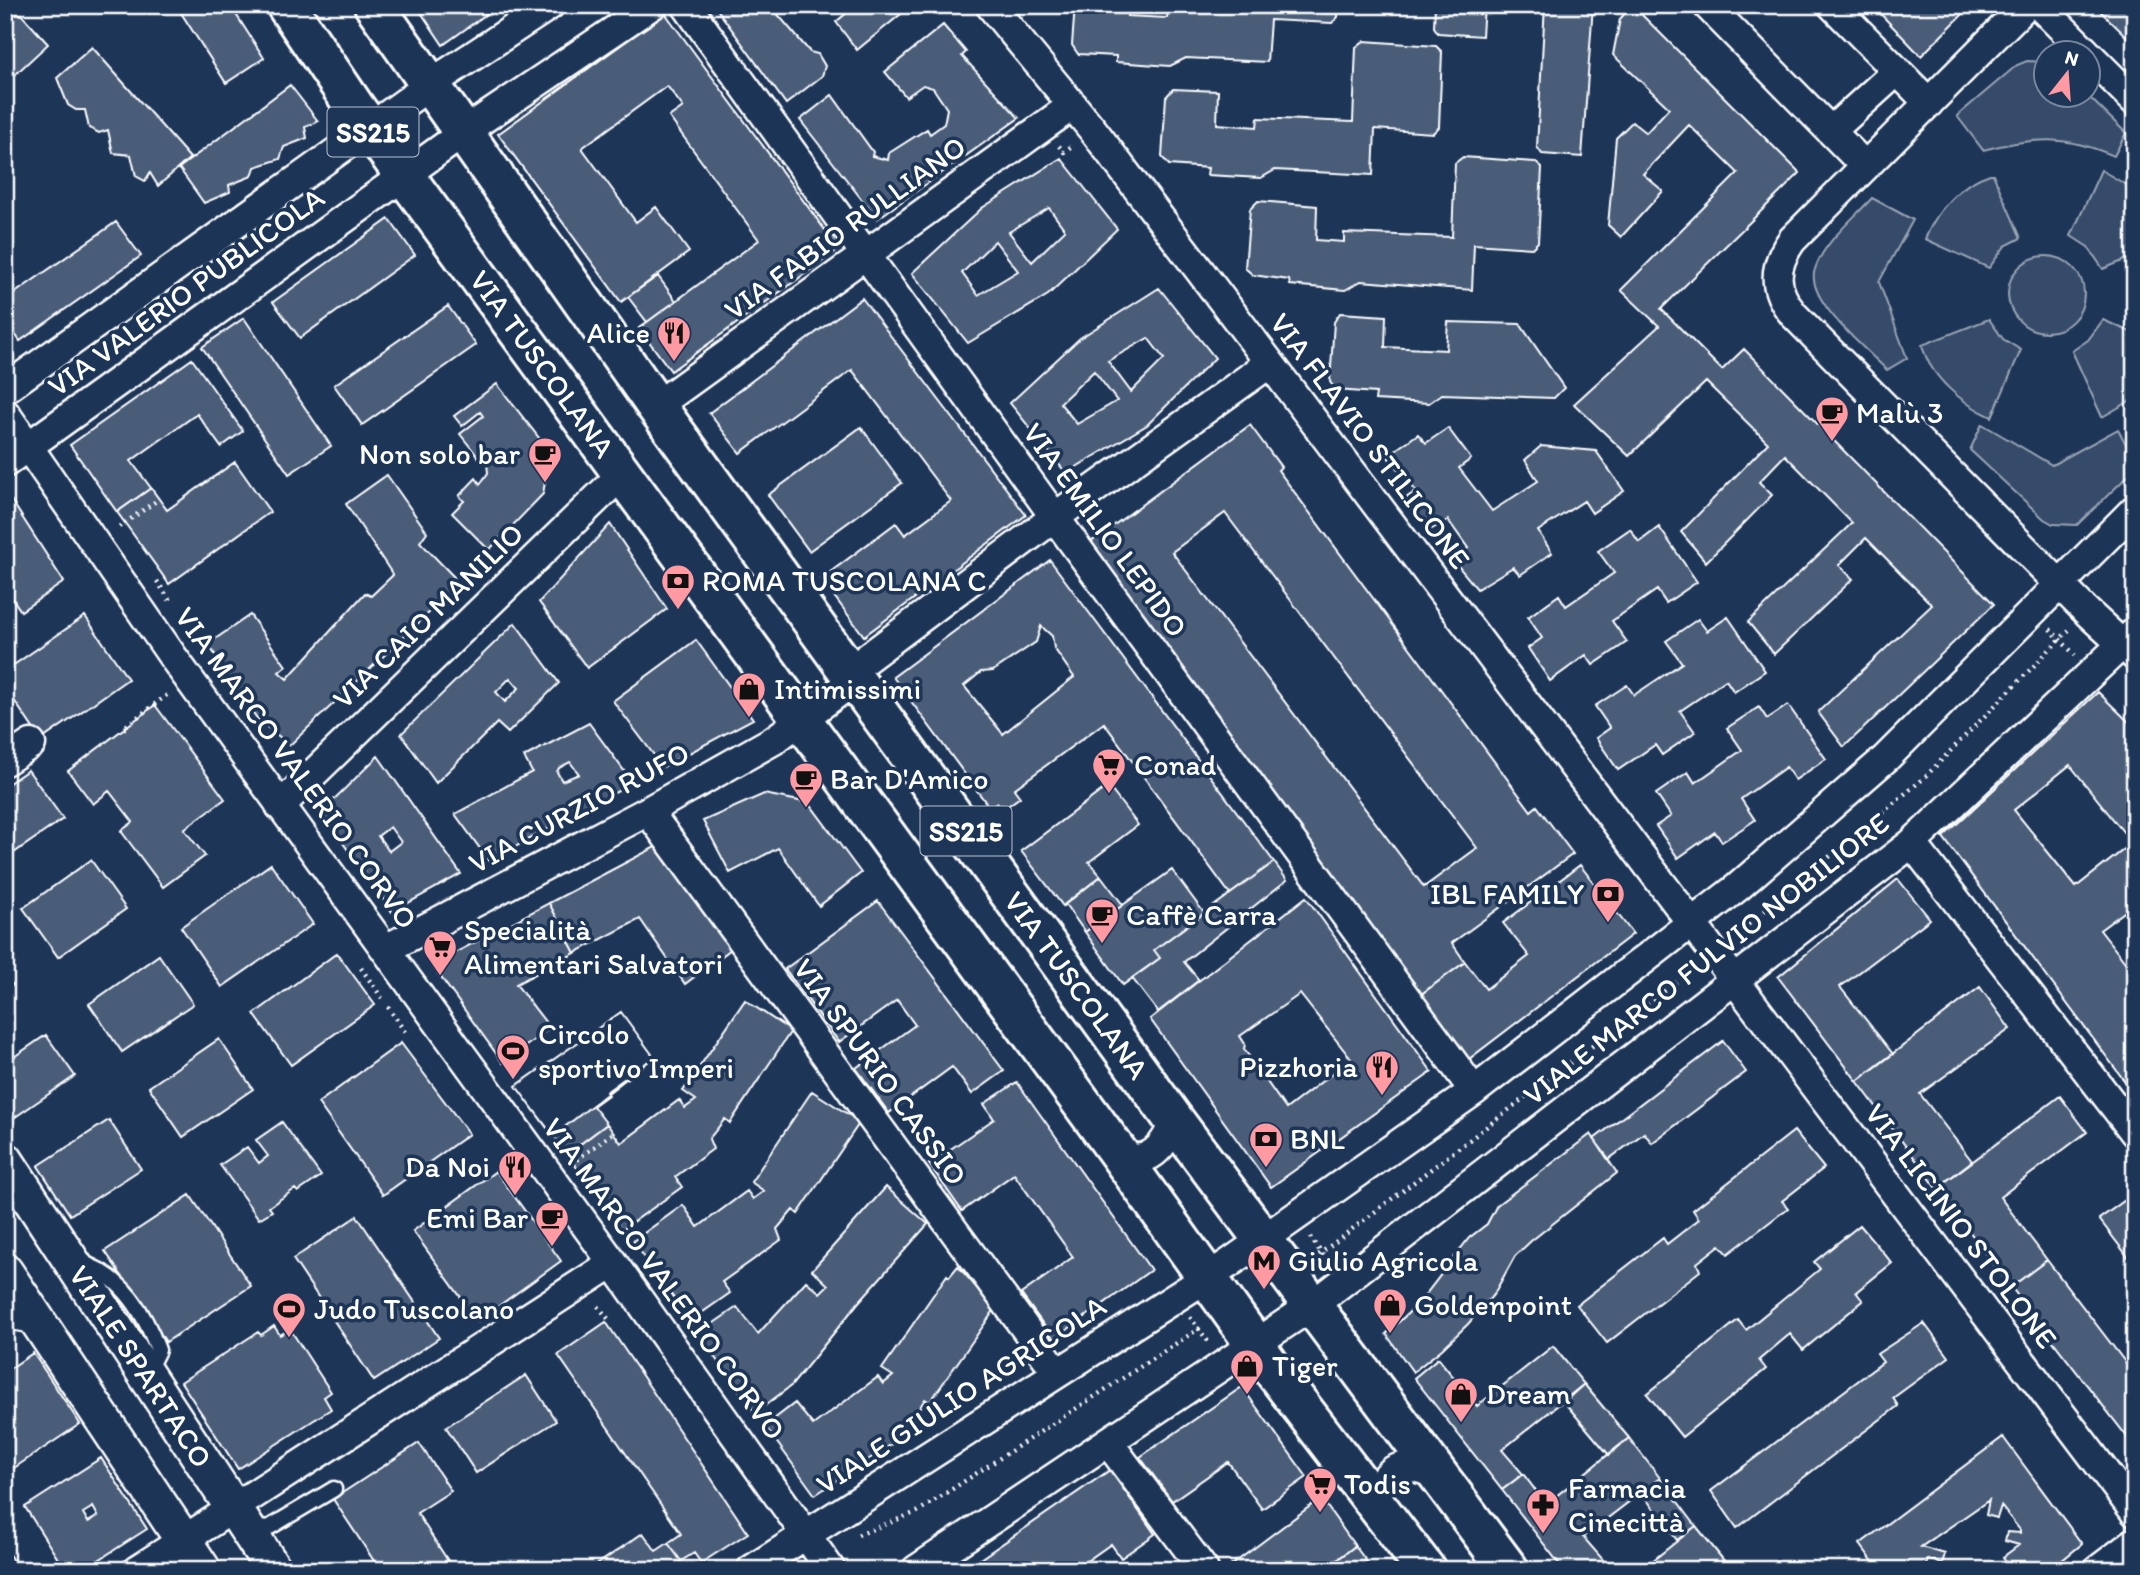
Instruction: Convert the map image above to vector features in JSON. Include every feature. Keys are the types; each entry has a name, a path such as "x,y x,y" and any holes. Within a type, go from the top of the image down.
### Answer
{"main road":[{"name":"VIA TUSCOLANA","path":"286,5 404,175 1119,1154 1255,1345 1426,1570"},
{"name":"VIA TUSCOLANA","path":"374,5 656,406 1174,1120 1509,1570"}],"street":[{"name":"VIA VALERIO PUBLICOLA","path":"5,389 430,86 550,5"},
{"name":"VIA VALERIO PUBLICOLA","path":"5,463 404,175 652,5"},
{"name":"VIA EMILIO LEPIDO","path":"686,5 1474,1091"},
{"name":"VIA FLAVIO STILICONE","path":"990,5 1073,105 1270,363 1734,980"},
{"path":"1707,5 1865,166"},
{"path":"1832,5 1928,103"},
{"path":"2026,5 1786,249 1776,274 1779,292 1794,315 2059,583 2131,644"},
{"path":"2039,5 2072,38"},
{"path":"2102,68 2135,101"},
{"path":"1831,131 1897,71"},
{"name":"VIA FABIO RULLIANO","path":"656,406 1073,105"},
{"path":"800,720 853,675 1055,517 1270,363"},
{"name":"VIA MARCO VALERIO CORVO","path":"5,413 149,623 820,1553"},
{"name":"VIA CAIO MANILIO","path":"280,806 622,474"},
{"name":"VIALE MARCO FULVIO NOBILIORE","path":"1264,1240 1474,1091 1738,887 1886,758 2135,509"},
{"name":"VIALE MARCO FULVIO NOBILIORE","path":"1313,1305 1912,843 2131,644"},
{"name":"VIA CURZIO RUFO","path":"386,949 648,811 774,740 800,720"},
{"path":"5,761 31,744"},
{"name":"VIA SPURIO CASSIO","path":"648,811 1057,1372"},
{"path":"1912,843 2135,1133"},
{"name":"VIA LICINIO STOLONE","path":"1734,980 2134,1508"},
{"path":"1119,1154 1137,1160 1152,1154 1166,1140 1174,1120"},
{"name":"VIALE SPARTACO","path":"6,1163 274,1570"},
{"path":"1207,1277 1264,1240"},
{"path":"137,1570 183,1540 242,1520 613,1263"},
{"name":"VIALE SPARTACO","path":"5,1272 202,1570"},
{"name":"VIALE GIULIO AGRICOLA","path":"751,1570 820,1553 1057,1372 1207,1277"},
{"path":"916,1570 1313,1305"},
{"path":"1108,1442 1204,1570"},
{"path":"1375,1502 1384,1477 1394,1469 1416,1468 1438,1476"},
{"path":"2098,1570 2135,1542"}],"lane":[{"path":"5,1321 39,1326"},
{"path":"242,1520 270,1527 334,1489"}],"path":[{"path":"1059,146 1064,152 1075,144"},
{"path":"120,527 159,499"},
{"path":"157,581 171,602"},
{"path":"2047,626 2075,655"},
{"path":"126,727 123,728 167,695"},
{"path":"361,968 382,998"},
{"path":"388,1007 405,1032"},
{"path":"570,1165 613,1133"},
{"path":"1303,1228 1330,1264"},
{"path":"598,1306 610,1321"},
{"path":"1186,1312 1214,1350"},
{"path":"820,1553 917,1512 1207,1323"}],"shaded area":[{"path":"2032,61 2032,108 2100,108 2126,133 2114,156 2080,144 2049,140 2018,142 1983,150 1957,116 2017,65"},
{"path":"2101,170 2135,190 2135,256 2103,269 2088,247 2071,236"},
{"path":"1993,174 2021,238 2005,246 1989,268 1925,239 1950,199 1968,184"},
{"path":"1872,198 1913,220 1879,282 1907,358 1887,370 1839,323 1819,295 1814,281 1815,269 1825,249"},
{"path":"2046,256 2061,259 2073,267 2081,279 2084,294 2081,309 2073,321 2061,329 2046,332 2031,329 2019,321 2011,309 2008,294 2011,279 2019,267 2031,259"},
{"path":"1989,319 2003,339 2021,350 1992,417 1970,405 1949,388 1932,368 1922,345"},
{"path":"2103,320 2135,334 2135,398 2102,417 2072,351 2088,340"},
{"path":"1982,424 2052,465 2118,429 2135,461 2135,469 2077,525 2053,524 2044,519 1970,450"}],"building":[{"path":"176,5 230,5 264,58 226,83"},
{"path":"416,5 499,5 443,45"},
{"path":"714,5 775,5 774,10 810,52 818,54 825,66 822,76 786,104"},
{"path":"856,5 912,5 857,50 836,22"},
{"path":"1075,5 1128,5 1127,16 1167,18 1168,7 1252,12 1252,5 1338,5 1338,17 1332,23 1270,20 1267,62 1186,58 1170,66 1116,62 1116,56 1078,54 1072,45"},
{"path":"1435,5 1484,5 1482,36 1438,33 1434,27"},
{"path":"1545,5 1593,5 1582,157 1542,154 1537,147"},
{"path":"1632,5 1800,173 1661,309 1722,370 1744,349 1994,604 1844,747 1818,712 1932,605 1866,538 1839,565 1853,579 1774,654 1748,622 1852,523 1785,455 1759,482 1772,495 1706,562 1681,532 1768,443 1706,382 1629,456 1574,404 1659,326 1621,290 1738,173 1689,125 1643,174 1663,191 1621,237 1608,225 1616,138 1632,122 1646,133 1669,108 1613,55 1620,19"},
{"path":"1872,5 1972,5 1921,56"},
{"path":"2094,5 2135,5 2135,45"},
{"path":"665,13 839,249 671,371 639,328 759,240 669,117 683,107 667,86 582,148 636,222 656,207 689,252 621,302 498,134"},
{"path":"21,14 48,44 5,84 5,17"},
{"path":"943,25 966,52 962,56 1019,118 877,219 800,120 832,95 873,152 872,156 888,160 889,153 927,129 930,134 944,124 947,109 933,88 923,85 906,97 885,72"},
{"path":"1364,41 1436,46 1442,52 1439,127 1433,133 1375,129 1373,175 1275,170 1261,178 1207,175 1208,168 1169,165 1162,157 1166,97 1173,89 1218,91 1217,124 1257,127 1258,118 1353,122 1356,47"},
{"path":"92,47 190,158 158,186 150,173 145,181 136,176 131,155 113,153 108,130 99,133 89,128 85,110 76,110 68,105 57,78"},
{"path":"290,85 318,121 305,127 307,138 284,147 280,159 255,167 252,176 229,185 230,192 204,203 179,168"},
{"path":"1463,157 1535,162 1542,168 1538,242 1532,248 1474,244 1472,290 1361,281 1345,290 1290,285 1289,280 1253,275 1245,268 1250,209 1258,201 1317,206 1316,240 1344,242 1344,233 1452,237 1455,163"},
{"path":"1061,158 1117,229 1048,295 968,343 912,273 982,208","holes":["1049,208 1065,230 1032,262 1009,232","995,241 1018,271 978,295 962,273"]},
{"path":"389,219 415,255 300,338 273,302"},
{"path":"116,222 141,256 20,341 5,320 5,300"},
{"path":"658,276 676,301 647,322 628,297"},
{"path":"5,282 14,294 5,300"},
{"path":"1159,288 1215,358 1147,425 1066,473 1010,403 1080,338","holes":["1148,338 1164,359 1131,392 1108,361","1094,371 1117,401 1077,424 1060,403"]},
{"path":"862,298 1026,515 864,636 821,579 896,523 905,535 951,501 852,370 740,453 709,413"},
{"path":"448,306 476,345 362,425 334,385"},
{"path":"1340,313 1386,316 1385,347 1446,350 1448,322 1520,324 1564,388 1554,398 1442,394 1429,403 1375,400 1376,393 1336,390 1330,382 1334,322"},
{"path":"244,318 331,446 289,474 202,347"},
{"path":"192,359 243,431 221,447 197,414 131,461 151,488 117,512 70,445"},
{"path":"497,384 550,452 543,494 489,550 452,513 464,501 459,496 476,478 480,484 488,473 487,463 482,456 479,458 460,434 483,416 480,412 462,426 454,416"},
{"path":"1250,425 1281,467 1278,470 1531,811 1537,806 1573,854 1452,943 1465,962 1420,995 1087,545","holes":["1225,513 1477,848 1424,887 1172,552"]},
{"path":"861,427 902,483 809,551 768,495"},
{"path":"1448,428 1471,459 1459,468 1492,511 1538,481 1525,460 1541,446 1596,451 1624,491 1592,513 1584,501 1538,531 1552,553 1520,575 1513,567 1477,589 1453,560 1468,548 1448,520 1430,530 1406,498 1416,491 1387,456 1418,434 1426,443"},
{"path":"235,462 270,512 169,584 117,512 151,488 167,510"},
{"path":"387,475 427,532 420,542 454,577 454,589 290,745 258,720 208,644 250,615 286,666 279,672 287,679 365,593 371,596 393,575 346,504"},
{"path":"6,492 64,582 21,611 5,588"},
{"path":"610,524 667,609 587,668 539,602"},
{"path":"1659,527 1697,582 1666,603 1657,590 1612,621 1627,642 1593,665 1586,655 1550,681 1528,648 1542,638 1528,617 1559,595 1566,606 1614,573 1598,551 1630,529 1639,542"},
{"path":"1050,560 1274,862 1230,894 1104,723 1014,789 1020,797 1002,810 997,803 990,808 893,677","holes":["1041,626 1052,636 1054,648 1074,677 1003,734 964,686 981,672 993,671 1036,642"]},
{"path":"85,616 128,679 41,740 5,687 5,671"},
{"path":"1728,617 1765,671 1734,692 1726,680 1680,711 1695,732 1662,755 1655,745 1618,770 1596,738 1610,728 1595,706 1627,685 1634,695 1682,663 1666,641 1698,619 1707,631"},
{"path":"515,623 559,683 508,733 497,723 436,783 401,734","holes":["510,678 519,688 505,702 496,692"]},
{"path":"696,640 753,719 663,767 613,701"},
{"path":"2098,692 2135,728 2135,904 2100,930 2135,975 2135,1095 1943,837","holes":["2070,765 2132,843 2076,887 2014,810"]},
{"path":"155,705 225,799 184,829 205,856 163,887 121,831 133,822 109,791 93,804 68,771"},
{"path":"1788,705 1826,759 1795,780 1786,767 1741,799 1755,820 1722,842 1715,832 1678,858 1656,826 1671,816 1656,794 1688,772 1695,783 1742,750 1727,728 1759,707 1767,719"},
{"path":"589,723 633,783 489,861 455,814 532,772 524,757","holes":["570,762 579,774 562,781 557,772"]},
{"path":"378,756 461,874 392,912 321,812","holes":["390,827 401,842 389,851 378,836"]},
{"path":"28,770 63,819 5,859 5,786"},
{"path":"1108,786 1138,825 1089,862 1101,876 1063,906 1021,851"},
{"path":"764,794 809,803 861,873 819,906 778,848 730,873 703,821"},
{"path":"657,846 731,949 685,984 640,919 575,953 549,903"},
{"path":"91,860 126,909 58,957 23,908"},
{"path":"1274,862 1287,880 1184,962 1199,980 1158,1012 1132,978 1160,958 1154,950"},
{"path":"271,864 313,924 222,987 181,927"},
{"path":"1580,865 1633,934 1469,1059 1420,995 1465,962 1486,989 1529,956 1503,923"},
{"path":"1172,870 1204,913 1154,950 1160,958 1123,985 1085,932"},
{"path":"1101,876 1123,905 1085,932 1065,904"},
{"path":"1898,879 1930,919 1840,987 1893,1054 1857,1081 1778,977"},
{"path":"1306,897 1432,1072 1271,1187 1150,1019","holes":["1300,994 1351,1059 1286,1109 1244,1049 1245,1044 1240,1036"]},
{"path":"878,901 1004,1071 972,1094 952,1067 889,1113 856,1068 915,1025 897,1000 839,1042 785,969"},
{"path":"549,903 575,953 516,984 550,1028 503,1063 432,965"},
{"path":"337,953 375,1005 291,1065 254,1014"},
{"path":"159,955 193,1004 122,1052 89,1004"},
{"path":"5,975 13,985 5,990"},
{"path":"1980,987 2010,1029 1920,1094 1972,1161 1937,1188 1857,1081"},
{"path":"745,1000 791,1031 730,1123 725,1119 709,1139 713,1149 675,1177 682,1187 622,1230 567,1154 607,1124 621,1143 679,1100 685,1108 696,1100 683,1091"},
{"path":"621,1012 654,1057 553,1136 516,1086"},
{"path":"621,1012 654,1057 606,1092 608,1095 593,1106 607,1124 567,1154 516,1086"},
{"path":"46,1035 75,1076 8,1122 5,1063"},
{"path":"219,1039 253,1089 183,1137 149,1087"},
{"path":"1723,1041 1746,1072 1652,1143 1644,1133 1609,1159 1594,1139"},
{"path":"401,1043 469,1134 383,1195 318,1103"},
{"path":"1017,1082 1151,1270 1054,1339 1021,1294 1073,1257 1014,1174 962,1211 929,1164 994,1119 984,1104"},
{"path":"812,1091 860,1122 798,1214 793,1210 777,1229 781,1240 722,1282 730,1293 690,1321 633,1241 683,1205 698,1227 747,1191 753,1199 764,1191 751,1182"},
{"path":"2060,1096 2087,1132 2000,1197 2047,1260 2011,1287 1937,1188"},
{"path":"109,1120 141,1169 70,1215 38,1166"},
{"path":"282,1122 321,1176 298,1192 295,1189 269,1207 272,1211 259,1219 220,1165 247,1147 259,1163 268,1156 256,1140"},
{"path":"1794,1131 1824,1168 1782,1201 1788,1208 1728,1254 1720,1245 1697,1263 1700,1271 1607,1343 1577,1305 1663,1238 1667,1244 1699,1219 1693,1210"},
{"path":"1591,1134 1617,1173 1515,1256 1494,1294 1468,1324 1413,1372 1386,1334 1419,1303 1469,1238 1487,1224 1497,1205"},
{"path":"496,1171 561,1261 478,1321 413,1231"},
{"path":"886,1187 928,1224 858,1303 792,1385 755,1413 698,1334 737,1307 758,1334 806,1281 820,1293 828,1285 812,1270"},
{"path":"2135,1193 2135,1266 2099,1219"},
{"path":"190,1195 251,1286 166,1342 105,1251"},
{"path":"357,1216 439,1338 374,1381 293,1259"},
{"path":"1860,1225 1892,1263 1856,1292 1863,1301 1803,1350 1790,1334 1759,1360 1766,1369 1682,1437 1647,1394 1738,1320 1746,1330 1820,1269 1814,1262"},
{"path":"2047,1260 2135,1375 2135,1447 2011,1287"},
{"path":"958,1266 995,1309 930,1402 925,1399 911,1421 916,1428 815,1495 765,1426 795,1403 813,1425 878,1377 883,1384 893,1376 882,1369 947,1275 949,1277"},
{"path":"606,1322 748,1533 701,1563 694,1553 681,1561 668,1543 681,1534 558,1355"},
{"path":"1924,1323 1949,1357 1893,1398 1898,1406 1737,1528 1711,1491 1883,1362 1877,1354"},
{"path":"274,1326 280,1335 290,1329 331,1392 324,1397 331,1409 238,1469 181,1382 258,1332 261,1335"},
{"path":"1553,1346 1584,1384 1502,1450 1523,1474 1502,1490 1414,1378 1438,1358 1477,1406"},
{"path":"33,1353 80,1424 5,1474 5,1372"},
{"path":"526,1375 556,1421 476,1473 446,1427"},
{"path":"1584,1384 1629,1438 1609,1455 1564,1402"},
{"path":"1242,1387 1307,1477 1262,1509 1228,1462 1172,1501 1140,1457"},
{"path":"2003,1437 2082,1544 2050,1570 2013,1570 2003,1557 2019,1545 2005,1541 2007,1532 2020,1533 2020,1530 2001,1506 1997,1518 1986,1515 1989,1500 1921,1547 1945,1554 1942,1564 1928,1559 1926,1565 1930,1570 1879,1570 1860,1544"},
{"path":"1629,1438 1660,1478 1583,1537 1605,1562 1595,1570 1564,1570 1502,1490 1523,1474 1546,1504"},
{"path":"419,1443 451,1491 417,1513 454,1570 380,1570 333,1499"},
{"path":"101,1458 147,1529 83,1570 65,1570 25,1507","holes":["93,1507 98,1516 88,1522 83,1513"]},
{"path":"1110,1470 1155,1534 1121,1558 1111,1544 1074,1570 964,1570"},
{"path":"1660,1478 1696,1526 1677,1540 1641,1492"},
{"path":"1321,1498 1355,1546 1324,1570 1225,1570"},
{"path":"1696,1526 1729,1567 1726,1570 1641,1570"},
{"path":"643,1533 656,1551 668,1543 681,1561 669,1570 589,1570"},
{"path":"1355,1546 1373,1570 1324,1570"},
{"path":"5,1548 19,1570 5,1570"},
{"path":"1605,1562 1612,1570 1595,1570"}],"place":[{"name":"Alice","path":"674,363"},
{"name":"Malù 3","path":"1832,443"},
{"name":"Non solo bar","path":"545,484"},
{"name":"ROMA TUSCOLANA C","path":"678,611"},
{"name":"Intimissimi","path":"749,719"},
{"name":"Conad","path":"1109,795"},
{"name":"Bar D'Amico","path":"806,809"},
{"name":"IBL FAMILY","path":"1608,924"},
{"name":"Caffè Carra","path":"1102,945"},
{"name":"Specialità Alimentari Salvatori","path":"440,977"},
{"name":"Circolo sportivo Imperi","path":"513,1081"},
{"name":"Pizzhoria","path":"1382,1097"},
{"name":"BNL","path":"1266,1169"},
{"name":"Da Noi","path":"515,1197"},
{"name":"Emi Bar","path":"552,1248"},
{"name":"Giulio Agricola","path":"1264,1291"},
{"name":"Goldenpoint","path":"1390,1335"},
{"name":"Judo Tuscolano","path":"289,1339"},
{"name":"Tiger","path":"1247,1396"},
{"name":"Dream","path":"1461,1424"},
{"name":"Todis","path":"1320,1514"},
{"name":"Farmacia Cinecittà","path":"1543,1535"}]}
